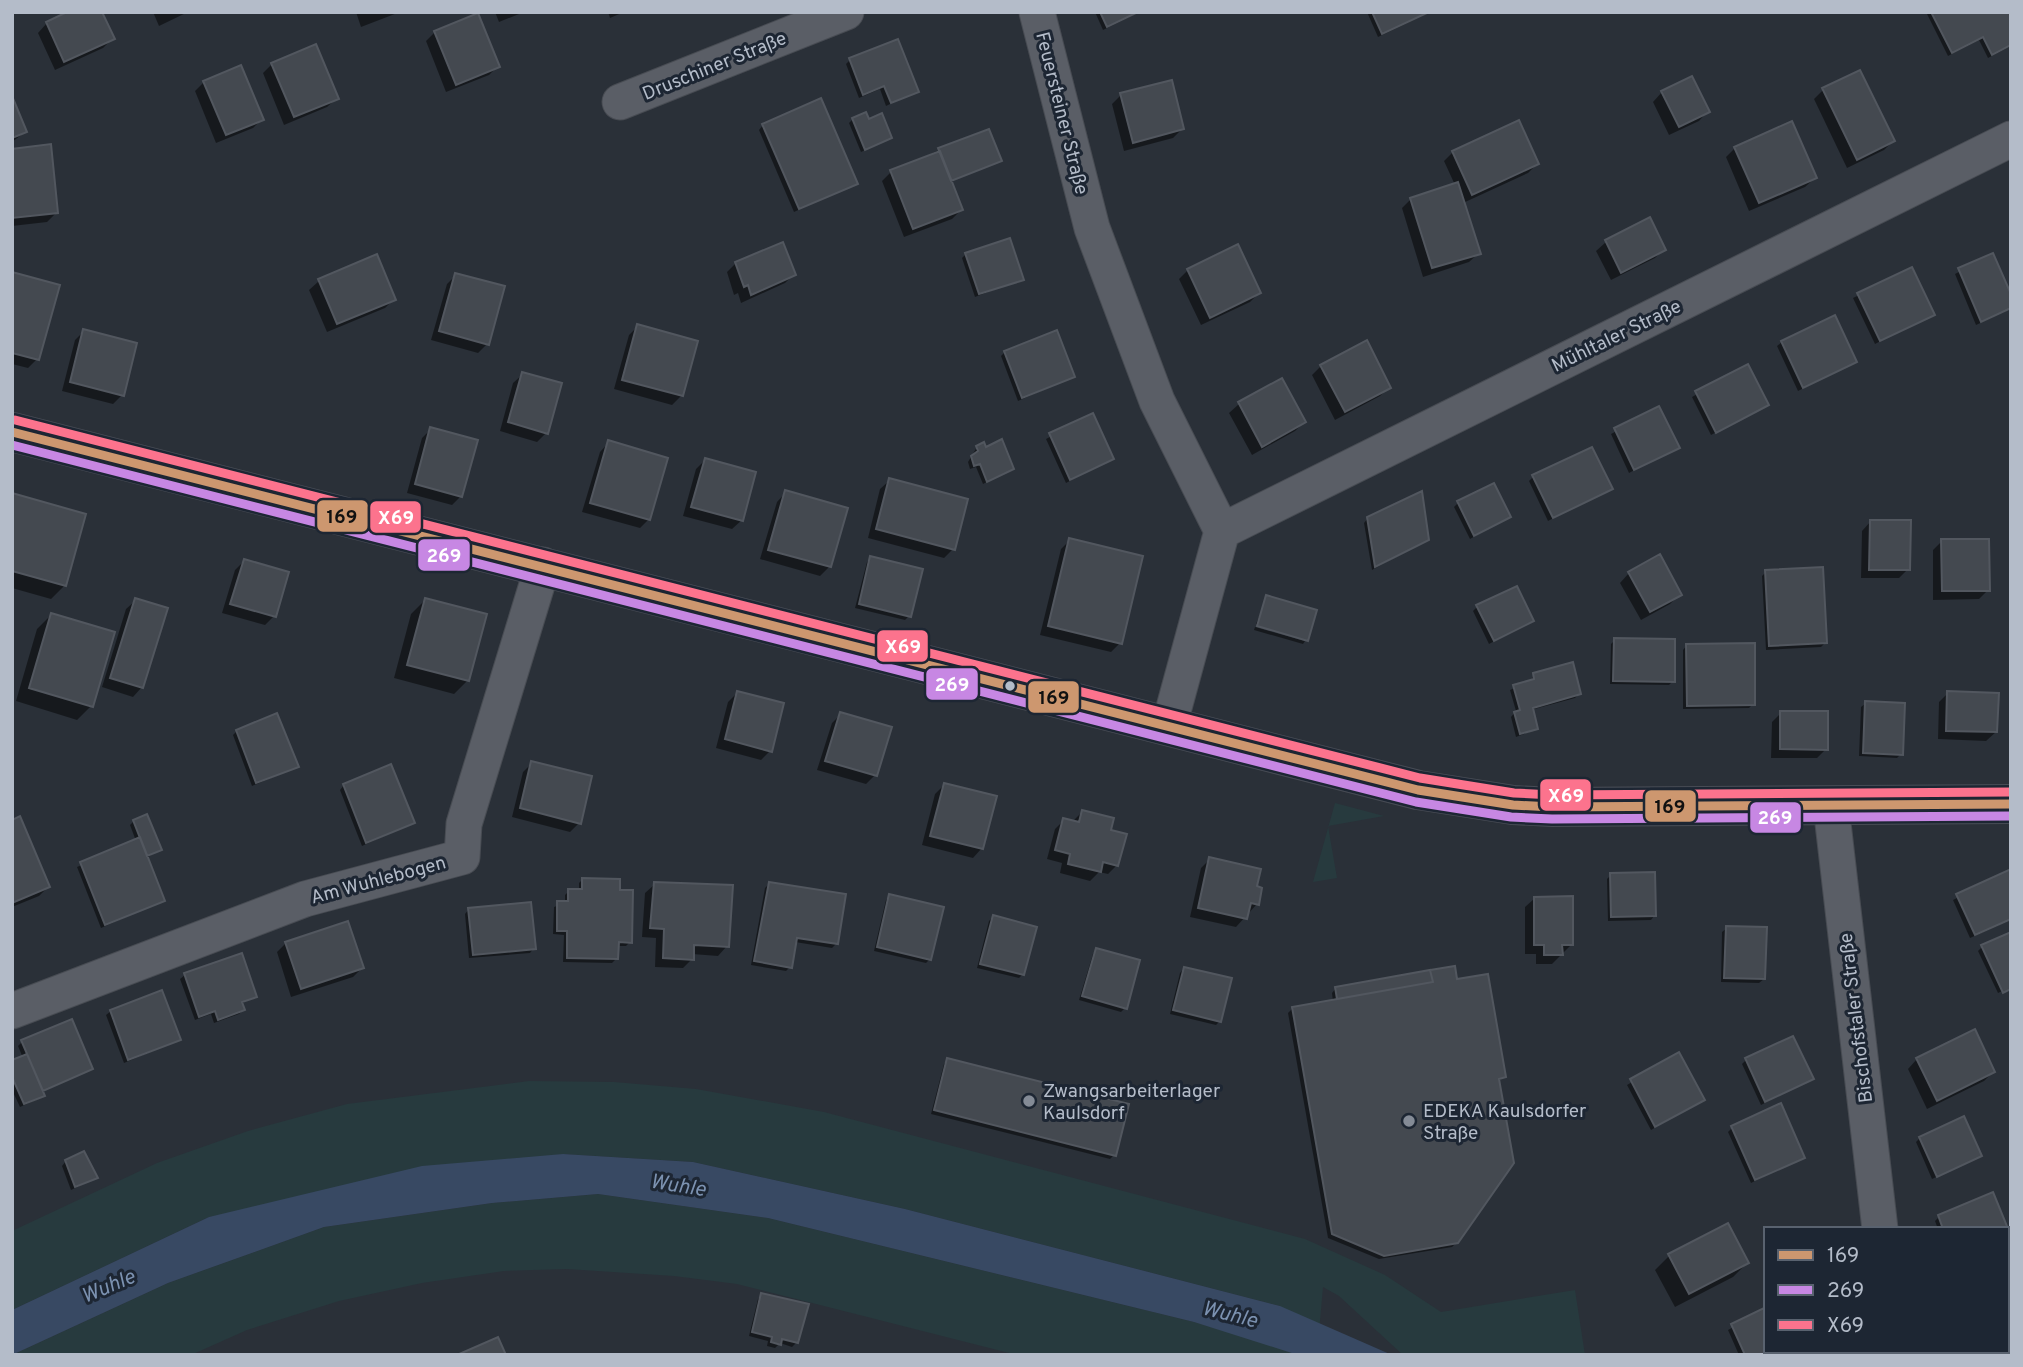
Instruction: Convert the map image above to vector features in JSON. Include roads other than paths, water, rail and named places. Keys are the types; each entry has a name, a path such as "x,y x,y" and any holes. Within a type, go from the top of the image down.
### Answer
{"main road":[{"path":"12,432 543,565 1418,790 1513,806 2011,804"}],"street":[{"name":"Druschiner Straße","path":"620,102 846,12"},
{"name":"Feuersteiner Straße","path":"1037,12 1092,228 1157,401 1222,531"},
{"name":"Mühltaler Straße","path":"1222,531 2011,139"},
{"path":"1169,726 1222,531"},
{"name":"Am Wuhlebogen","path":"12,1012 305,898 462,857 464,824 543,565"},
{"name":"Bischofstaler Straße","path":"1831,806 1880,1227"}],"water":[{"name":"Wuhle","path":"563,1154 693,1162 905,1209 1280,1306 1392,1355 1298,1355 1194,1322 768,1218 598,1194 492,1203 324,1227 168,1283 12,1355 12,1310 209,1217 422,1166"}],"place":[{"name":"Zwangsarbeiterlager Kaulsdorf","path":"1029,1101"},
{"name":"EDEKA Kaulsdorfer Straße","path":"1409,1121"}]}
